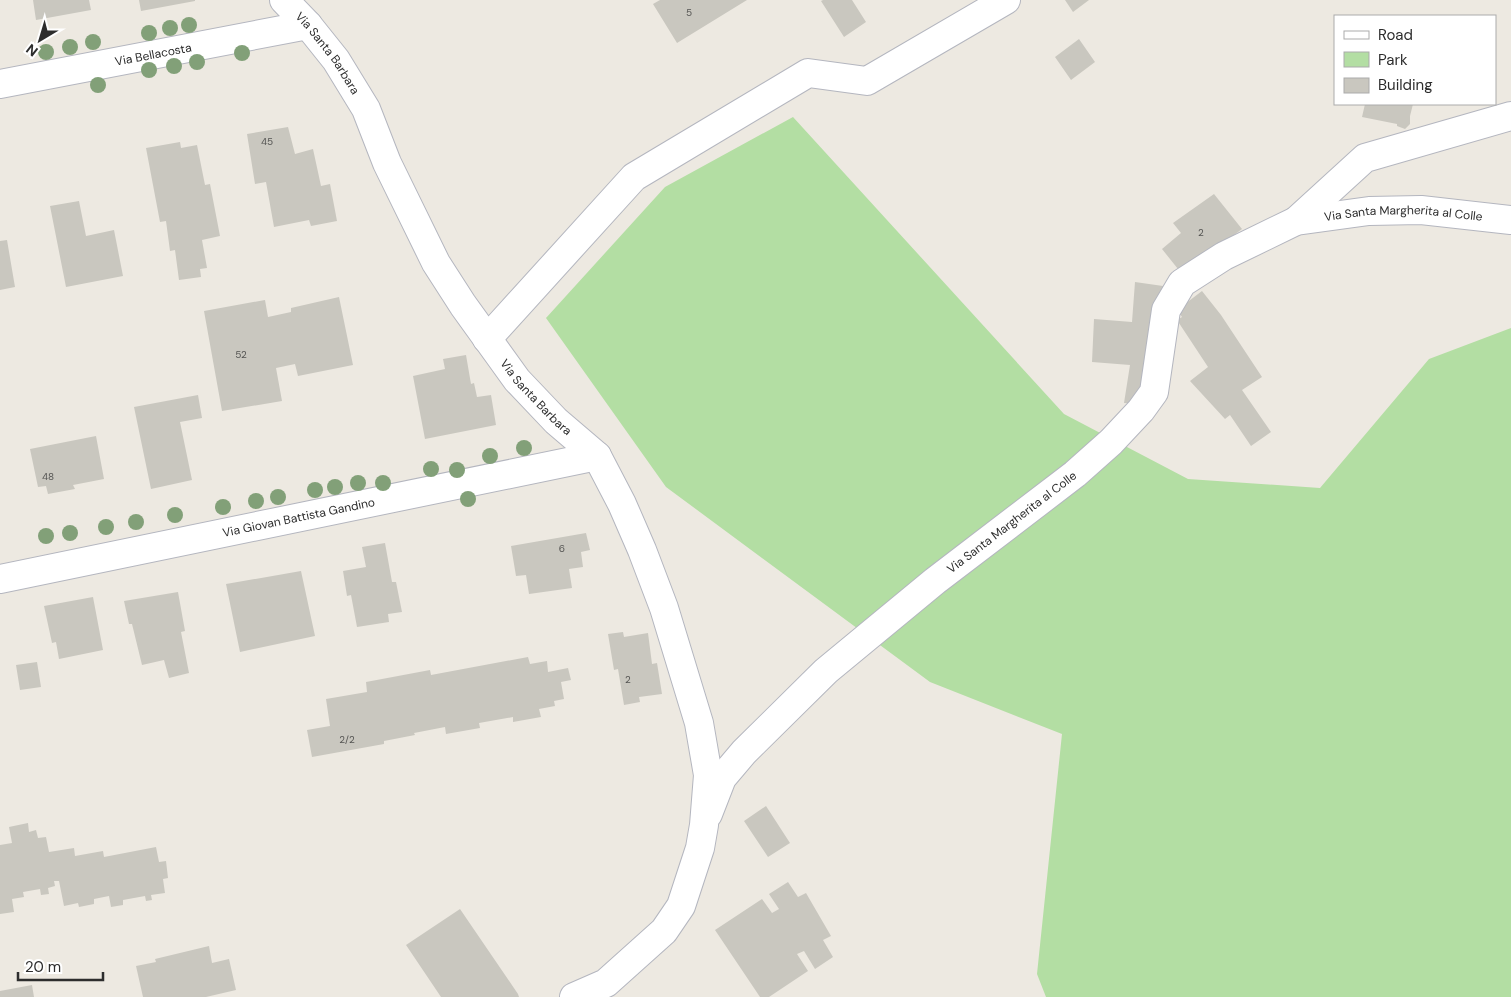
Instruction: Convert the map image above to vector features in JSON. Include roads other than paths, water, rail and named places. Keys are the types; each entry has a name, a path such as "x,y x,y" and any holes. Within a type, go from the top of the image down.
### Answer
{"street":[{"name":"Via Santa Barbara","path":"284,0 308,25 336,60 366,109 387,164 436,263 517,380 556,421 597,456 622,504 664,608 699,723 708,775 704,825"},
{"path":"487,339 634,176 808,73 867,81 1006,0"},
{"name":"Via Bellacosta","path":"0,84 308,25"},
{"name":"Via Santa Margherita al Colle","path":"704,825 722,778 744,752 826,671 935,581 1075,474 1112,442 1141,410 1154,392 1166,310 1182,283 1224,256 1296,221 1365,158 1511,116"},
{"name":"Via Santa Margherita al Colle","path":"1296,221 1369,211 1412,210 1511,220"},
{"name":"Via Giovan Battista Gandino","path":"0,579 597,456"},
{"path":"574,997 606,983 664,931 681,906 700,848 704,825"}]}
